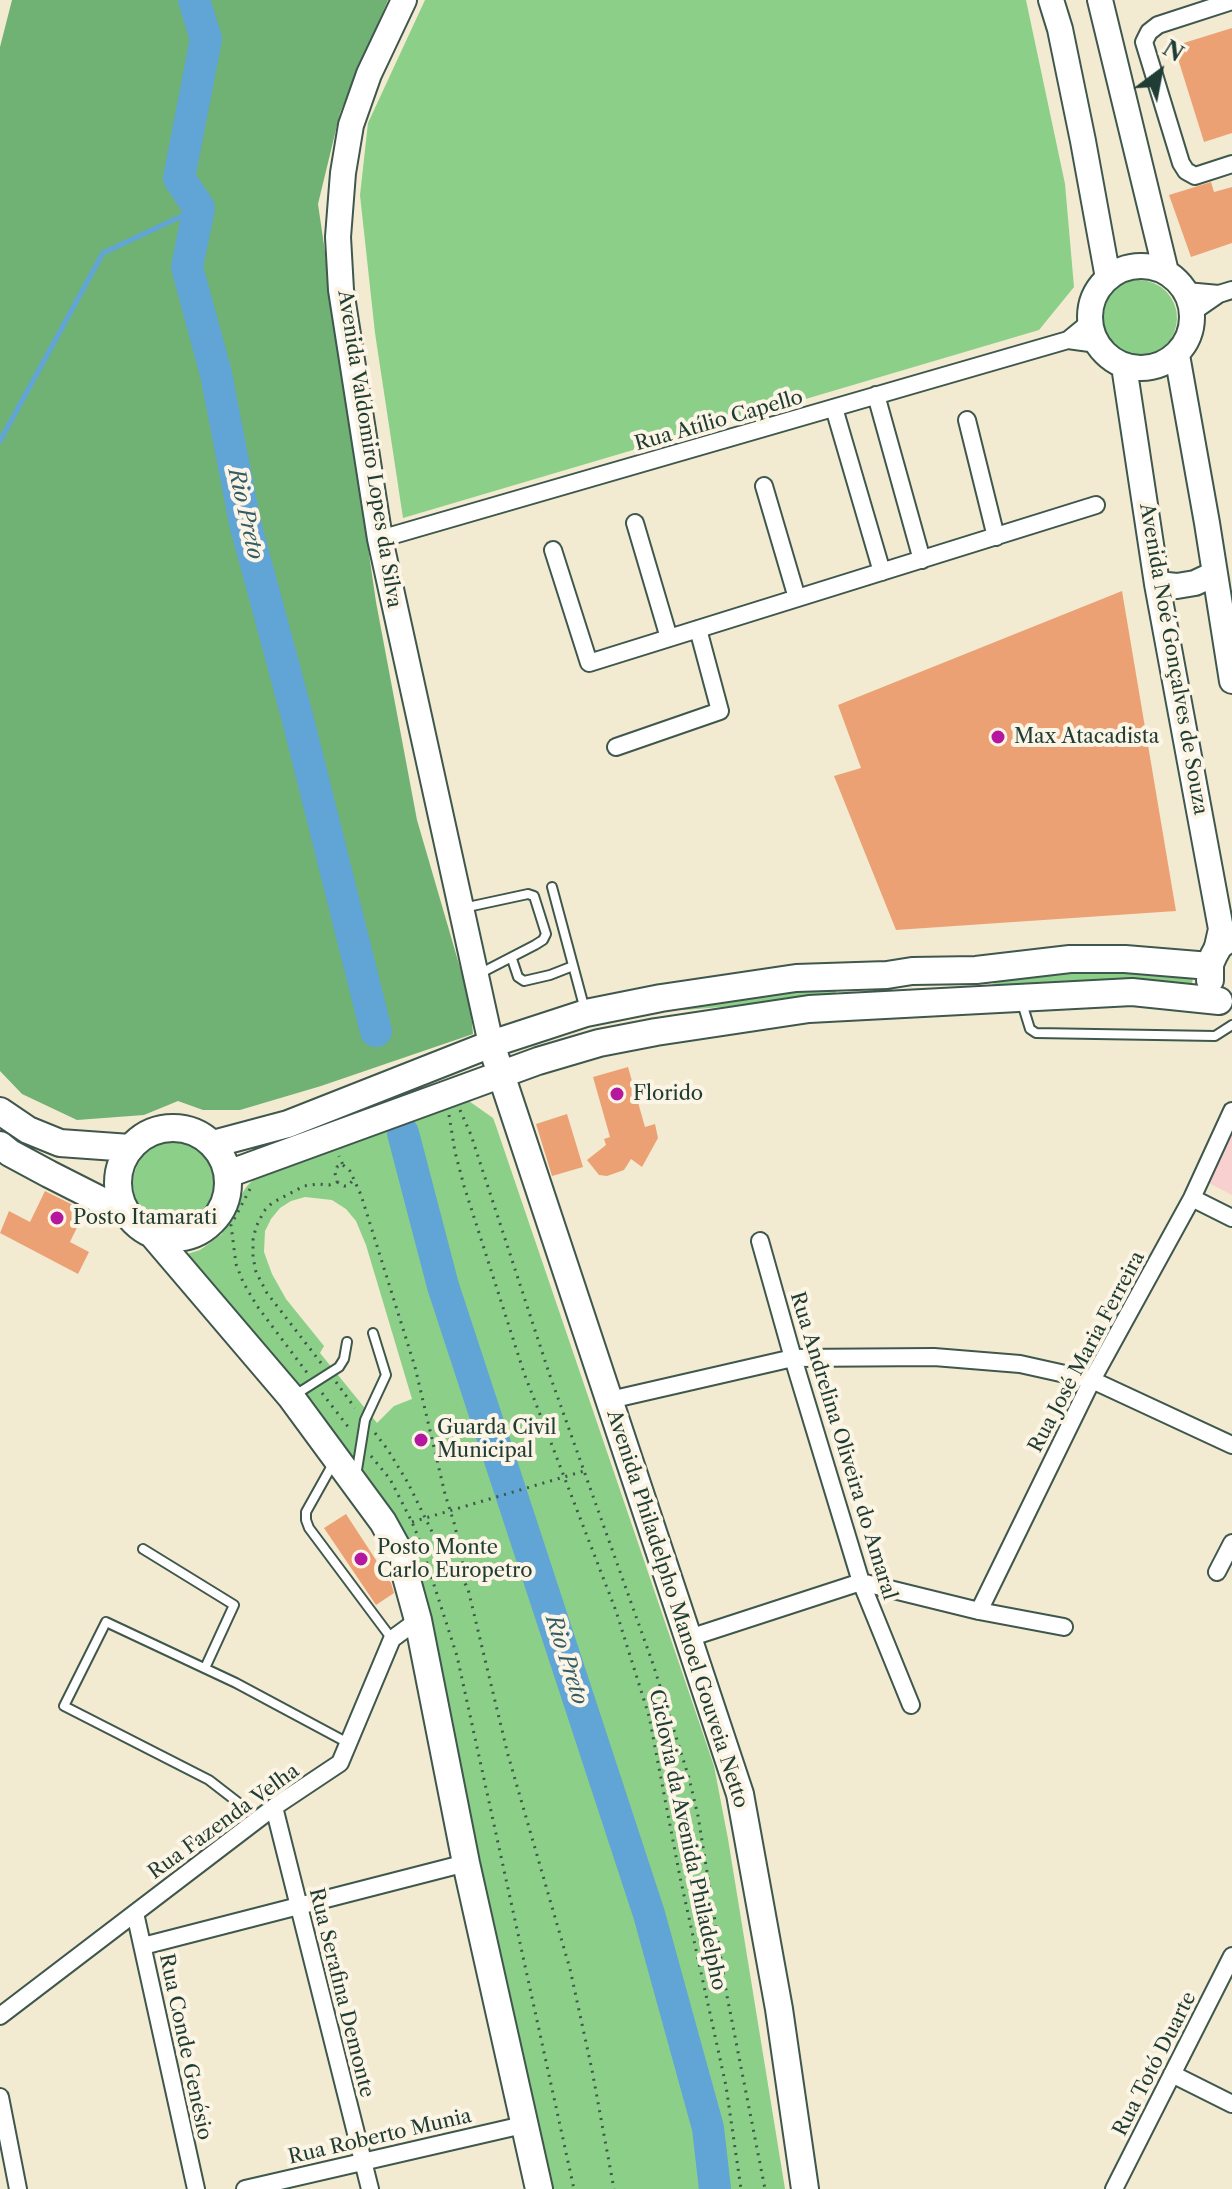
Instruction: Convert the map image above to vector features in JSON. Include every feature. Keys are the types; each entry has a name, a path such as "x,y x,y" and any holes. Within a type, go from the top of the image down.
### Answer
{"main road":[{"name":"Avenida Valdomiro Lopes da Silva","path":"404,0 369,74 351,125 343,173 338,237 341,290 380,539 491,1044"},
{"path":"1051,0 1060,29 1108,278"},
{"path":"1100,0 1166,272"},
{"path":"1146,266 1166,272 1177,281 1189,302 1192,327 1187,342 1177,355 1162,365 1143,369 1124,366 1109,357 1093,333 1091,305 1097,290 1108,278 1126,268 1146,266"},
{"path":"1177,355 1232,681"},
{"name":"Avenida Noé Gonçalves de Souza","path":"1124,366 1157,584 1221,929 1219,951"},
{"path":"1157,584 1177,586 1195,583 1214,574"},
{"path":"213,1144 288,1124 491,1044 586,1013 661,998 796,978 976,970 1070,959 1125,959 1219,951 1210,983 1226,1006"},
{"path":"934,1003 969,988 976,970"},
{"path":"832,1008 853,989 887,975"},
{"path":"228,1174 447,1101 500,1074 574,1049 668,1030 809,1009 1132,992 1226,1006"},
{"path":"661,998 668,1030"},
{"name":"Avenida Philadelpho Manoel Gouveia Netto","path":"491,1044 740,1794 779,2009 805,2189"},
{"path":"0,1111 28,1130 60,1143 130,1148"},
{"path":"170,1127 193,1131 213,1144 223,1158 228,1174 227,1198 216,1219 198,1233 175,1239 152,1234 137,1226 126,1213 118,1192 119,1169 130,1148 148,1133 170,1127"},
{"path":"0,1145 126,1213"},
{"path":"152,1234 291,1397 355,1482 399,1551 418,1620 466,1863 539,2189"}],"street":[{"path":"1232,1 1158,25 1149,32 1144,42 1186,171 1195,176 1232,164"},
{"path":"1189,302 1225,292"},
{"name":"Rua Atílio Capello","path":"380,539 1093,333"},
{"path":"876,395 922,560"},
{"path":"834,408 882,572"},
{"path":"967,420 996,537"},
{"path":"764,486 797,598"},
{"path":"553,550 589,663 1096,505"},
{"path":"635,523 669,638"},
{"path":"616,747 720,711 698,629"},
{"name":"Rua José Maria Ferreira","path":"979,1611 1092,1380 1192,1198 1232,1111"},
{"path":"1192,1198 1232,1218"},
{"name":"Rua Andrelina Oliveira do Amaral","path":"760,1241 861,1582 911,1705"},
{"path":"610,1400 793,1358 934,1357 1020,1364 1092,1380 1232,1445"},
{"path":"1217,1572 1232,1543"},
{"path":"689,1638 861,1582 979,1611 1064,1627"},
{"path":"392,1639 418,1620"},
{"name":"Rua Fazenda Velha","path":"0,2016 274,1807 340,1763 392,1639"},
{"name":"Rua Serafina Demonte","path":"274,1807 370,2189"},
{"path":"143,1946 466,1863"},
{"name":"Rua Conde Genésio","path":"135,1913 196,2189"},
{"name":"Rua Totó Duarte","path":"1114,2189 1232,1956"},
{"path":"1172,2074 1232,2104"},
{"path":"0,2097 18,2189"},
{"name":"Rua Roberto Munia","path":"245,2189 523,2125"}],"lane":[{"path":"552,887 586,1013"},
{"path":"461,908 528,894 534,896 546,934 543,940 512,959 476,975"},
{"path":"512,959 518,977 524,981 573,966"},
{"path":"1020,998 1030,1029 1036,1033 1215,1036 1232,1025"},
{"path":"355,1482 365,1420 386,1375 373,1333"},
{"path":"291,1397 339,1367 347,1342"},
{"path":"336,1458 306,1512 306,1520 392,1639"},
{"path":"143,1549 234,1605 205,1668"},
{"path":"240,1804 209,1780 64,1706 106,1622 205,1668 349,1743"}],"path":[{"path":"447,1101 458,1105 471,1135 549,1373 653,1664 689,1778 765,2189"},
{"name":"Ciclovia da Avenida Philadelpho","path":"447,1101 455,1152 524,1373 616,1611 649,1716 683,1892 726,2086 741,2189"},
{"path":"331,1138 343,1165 354,1178 415,1367 512,1769 570,1969 614,2189"},
{"path":"343,1165 337,1167 337,1182 348,1186 354,1178"},
{"path":"337,1182 304,1186 272,1203 260,1219 253,1240 256,1272 267,1293 388,1450 439,1546 468,1589"},
{"path":"412,1522 584,1471"}],"shaded area":[{"path":"1232,1134 1232,1195 1207,1182"}],"green space":[{"path":"12,0 388,0 340,113 318,204 376,602 417,820 470,1002 473,1034 240,1110 203,1110 178,1101 144,1115 77,1120 22,1094 0,1071 0,47"},
{"path":"425,0 1026,0 1065,184 1074,287 1039,330 403,518 375,333 360,195 368,123"},
{"path":"1132,280 1146,280 1160,286 1171,297 1177,318 1174,333 1166,345 1146,356 1132,356 1118,350 1107,339 1101,325 1101,311 1107,297 1118,286"},
{"path":"1129,964 1190,970 1193,978 1191,988 1124,979 1002,992 992,984 1009,979"},
{"path":"836,987 833,998 680,1008 686,1000"},
{"path":"466,1099 493,1118 714,1766 785,2189 551,2189 420,1596 184,1255 200,1250 222,1234 238,1200 256,1177","holes":["305,1197 332,1200 346,1209 356,1221 366,1245 412,1399 394,1406 377,1423 320,1353 324,1346 286,1299 264,1252 265,1231 280,1208"]},
{"path":"176,1141 193,1144 207,1153 216,1167 219,1184 216,1201 207,1215 193,1224 176,1227 159,1224 145,1215 136,1201 133,1184 136,1167 145,1153 159,1144"}],"building":[{"path":"1232,28 1232,133 1204,142 1174,46"},
{"path":"1211,182 1214,192 1232,187 1232,243 1191,257 1169,195"},
{"name":"Max Atacadista","path":"1122,591 1176,911 896,930 834,776 861,768 838,705"},
{"path":"628,1067 645,1127 655,1124 658,1138 642,1167 631,1159 624,1170 607,1176 599,1175 587,1160 606,1145 604,1139 610,1137 593,1077"},
{"path":"567,1114 583,1167 552,1176 536,1124"},
{"path":"45,1191 85,1211 70,1242 89,1252 78,1274 0,1233 9,1211 30,1222"},
{"name":"Posto Monte Carlo Europetro","path":"346,1514 391,1583 394,1593 376,1605 324,1528"}],"waterway":[{"name":"Rio Preto","path":"194,0 206,39 179,178 199,208 187,267 216,374 245,523 376,1031"},
{"path":"0,441 103,253 199,208"},
{"name":"Rio Preto","path":"403,1133 443,1286 649,1914 708,2128 715,2189"}],"place":[{"name":"Max Atacadista","path":"998,737"},
{"name":"Florido","path":"617,1094"},
{"name":"Posto Itamarati","path":"57,1218"},
{"name":"Guarda Civil Municipal","path":"421,1440"},
{"name":"Posto Monte Carlo Europetro","path":"361,1559"}]}
